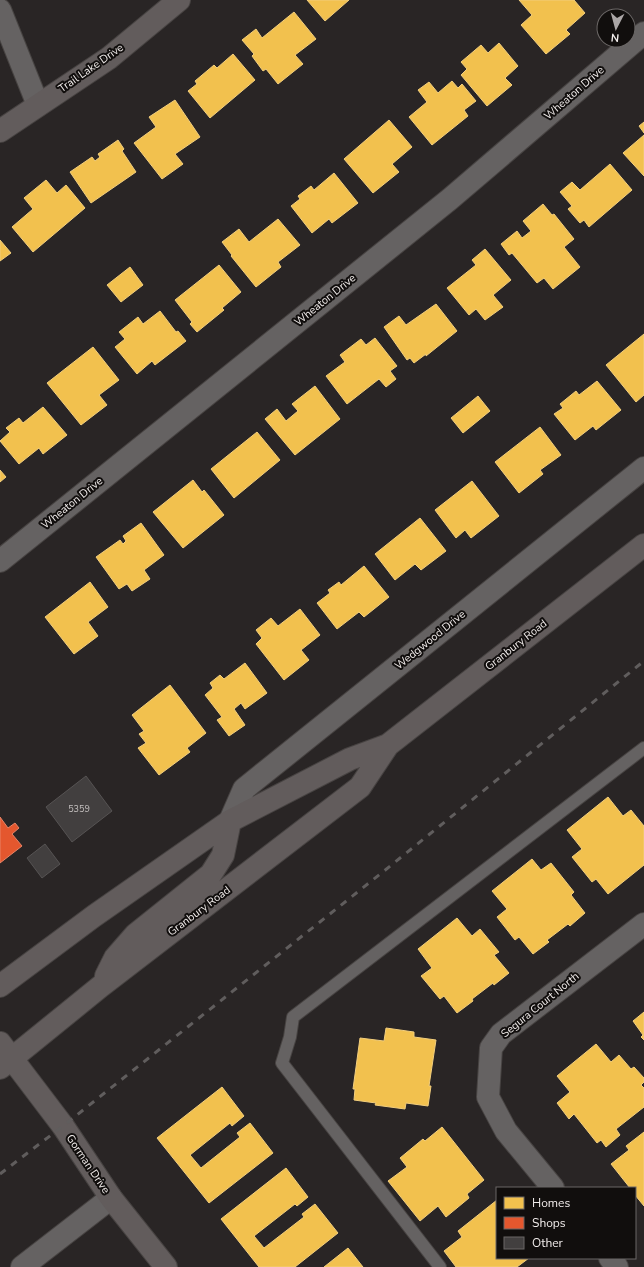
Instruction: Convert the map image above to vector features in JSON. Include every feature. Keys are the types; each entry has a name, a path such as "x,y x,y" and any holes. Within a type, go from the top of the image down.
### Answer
{"main road":[{"name":"Trail Lake Drive","path":"0,131 109,58 179,0"},
{"name":"Granbury Road","path":"0,986 94,916 230,821 350,759 388,745 644,545"},
{"name":"Granbury Road","path":"4,1057 101,986 360,787 388,745"},
{"path":"101,986 115,958 136,934 211,874 223,854 230,821"},
{"name":"Gorman Drive","path":"4,1057 63,1126 111,1198 166,1267"}],"street":[{"path":"0,10 38,105"},
{"name":"Wheaton Drive","path":"0,561 450,199 644,33"},
{"name":"Wedgwood Drive","path":"230,821 244,789 644,468"},
{"name":"Segura Court North","path":"552,1187 506,1131 488,1097 491,1048 501,1034 644,924"},
{"path":"22,1267 111,1198"},
{"path":"611,1259 617,1267"}],"lane":[{"path":"440,1267 282,1063 290,1038 293,1017 644,748"}],"building: Homes":[{"path":"307,0 349,0 325,21"},
{"path":"519,0 574,0 585,13 566,30 570,34 546,54 521,25 532,15"},
{"path":"294,12 316,39 295,55 303,64 278,84 266,69 263,71 252,56 254,54 242,40 256,29 262,38"},
{"path":"499,43 518,66 505,78 512,85 487,106 461,75 467,69 461,62 481,45 488,53"},
{"path":"233,54 255,80 210,118 188,91 197,84 195,81 214,65 217,68"},
{"path":"452,81 458,88 462,84 476,101 464,110 468,116 432,145 409,117 427,102 418,90 429,82 438,93"},
{"path":"175,100 200,137 175,154 183,164 162,179 134,143 156,127 149,117"},
{"path":"389,120 412,147 392,164 399,172 373,193 344,159"},
{"path":"644,122 644,133 639,126"},
{"path":"644,135 644,176 623,153"},
{"path":"118,140 124,149 122,151 136,172 91,203 70,172 92,157 95,161 100,157 98,154"},
{"path":"610,164 632,190 589,227 584,220 580,223 568,209 572,206 560,192 572,182 580,190"},
{"path":"334,173 358,203 332,223 329,219 312,233 291,206 300,199 298,196 311,186 314,190"},
{"path":"46,180 57,193 66,185 85,208 33,252 12,227 33,209 24,198"},
{"path":"543,204 552,215 554,214 574,239 564,247 580,267 553,289 544,278 537,283 512,253 509,255 501,244 517,231 522,238 531,231 523,221"},
{"path":"278,219 300,245 278,262 281,267 256,287 231,256 232,255 222,242 239,229 249,242"},
{"path":"0,240 11,253 0,261"},
{"path":"485,249 511,280 493,295 503,307 485,320 476,309 469,315 447,288 476,265 472,260"},
{"path":"219,265 241,292 222,308 224,310 197,332 190,324 192,322 175,300"},
{"path":"130,267 143,285 121,302 107,285"},
{"path":"436,304 457,331 426,356 426,354 414,363 410,358 407,360 384,327 399,316 406,325"},
{"path":"160,311 176,332 178,331 186,341 155,365 152,361 137,374 115,347 125,339 119,332 138,317 143,324"},
{"path":"644,334 644,395 636,402 606,365"},
{"path":"375,338 397,366 390,371 396,379 386,387 379,379 347,404 326,376 345,362 340,355 361,339 366,345"},
{"path":"93,347 119,380 99,395 107,405 81,425 47,383"},
{"path":"597,381 621,410 596,430 593,426 575,440 554,414 563,408 560,404 576,391 579,395"},
{"path":"315,386 340,419 295,455 265,419 277,409 286,421 298,411 292,404"},
{"path":"478,396 490,411 463,433 451,418"},
{"path":"43,407 67,435 43,454 39,448 19,464 0,441 10,432 6,428 19,418 23,423"},
{"path":"540,427 561,455 540,470 543,474 519,493 495,462"},
{"path":"257,432 280,460 234,498 211,469"},
{"path":"0,470 6,477 0,482"},
{"path":"193,480 202,492 204,490 224,515 183,548 153,512"},
{"path":"472,481 499,516 471,538 465,530 456,538 435,510"},
{"path":"420,518 446,551 421,570 415,564 395,580 375,554"},
{"path":"141,523 164,555 144,570 150,579 132,591 127,584 119,589 96,557 120,540 123,544 126,541 123,536"},
{"path":"364,566 389,597 364,617 359,612 337,629 317,603 330,593 328,590 339,582 341,585"},
{"path":"90,582 108,607 88,622 98,636 74,654 45,617"},
{"path":"300,609 320,635 301,650 309,660 284,680 256,644 262,638 256,630 271,618 278,626"},
{"path":"245,663 267,693 245,709 241,703 234,709 245,725 229,736 217,720 222,717 205,695 213,688 210,683 220,675 224,679"},
{"path":"170,685 206,733 187,748 190,752 159,775 138,748 146,743 139,734 144,731 132,715"},
{"path":"608,797 623,816 631,810 644,826 644,865 608,894 596,879 592,882 572,857 582,849 567,830"},
{"path":"532,859 541,870 551,863 574,892 571,895 585,913 570,926 568,924 547,940 549,942 533,954 519,937 515,940 497,917 507,909 492,891"},
{"path":"457,918 472,936 480,929 499,952 494,955 509,973 472,999 473,1001 457,1013 444,996 440,999 421,976 432,968 418,949"},
{"path":"644,1012 644,1040 641,1037 643,1035 633,1021"},
{"path":"386,1028 414,1032 414,1037 436,1040 429,1086 431,1086 428,1106 406,1103 405,1109 375,1105 376,1103 354,1100 355,1089 353,1089 360,1038 384,1041"},
{"path":"596,1044 611,1062 619,1055 631,1069 634,1067 644,1078 644,1082 641,1085 644,1088 644,1107 616,1129 620,1135 606,1147 601,1140 597,1143 574,1114 569,1119 557,1103 570,1092 557,1076"},
{"path":"222,1087 244,1116 232,1126 230,1123 190,1155 201,1168 240,1137 237,1133 250,1123 273,1153 209,1203 157,1138"},
{"path":"442,1127 484,1180 467,1194 469,1198 446,1217 438,1206 420,1221 388,1181 407,1167 400,1158 423,1139 425,1141"},
{"path":"644,1132 644,1206 636,1196 636,1187 629,1187 611,1164 629,1150 626,1146"},
{"path":"286,1168 308,1197 297,1206 295,1204 254,1236 264,1248 304,1217 302,1214 315,1204 338,1233 295,1267 259,1267 221,1219"},
{"path":"496,1201 496,1259 528,1259 517,1267 456,1267 444,1251 462,1237 458,1231"},
{"path":"348,1248 363,1267 324,1267"}],"building: Shops":[{"path":"0,817 8,828 15,823 19,828 12,834 22,846 0,863"}],"building: Other":[{"path":"86,776 112,811 72,842 46,807"},
{"path":"45,844 60,864 42,878 27,858"}],"railway":[{"path":"0,1174 63,1126 384,871 644,661"}]}
